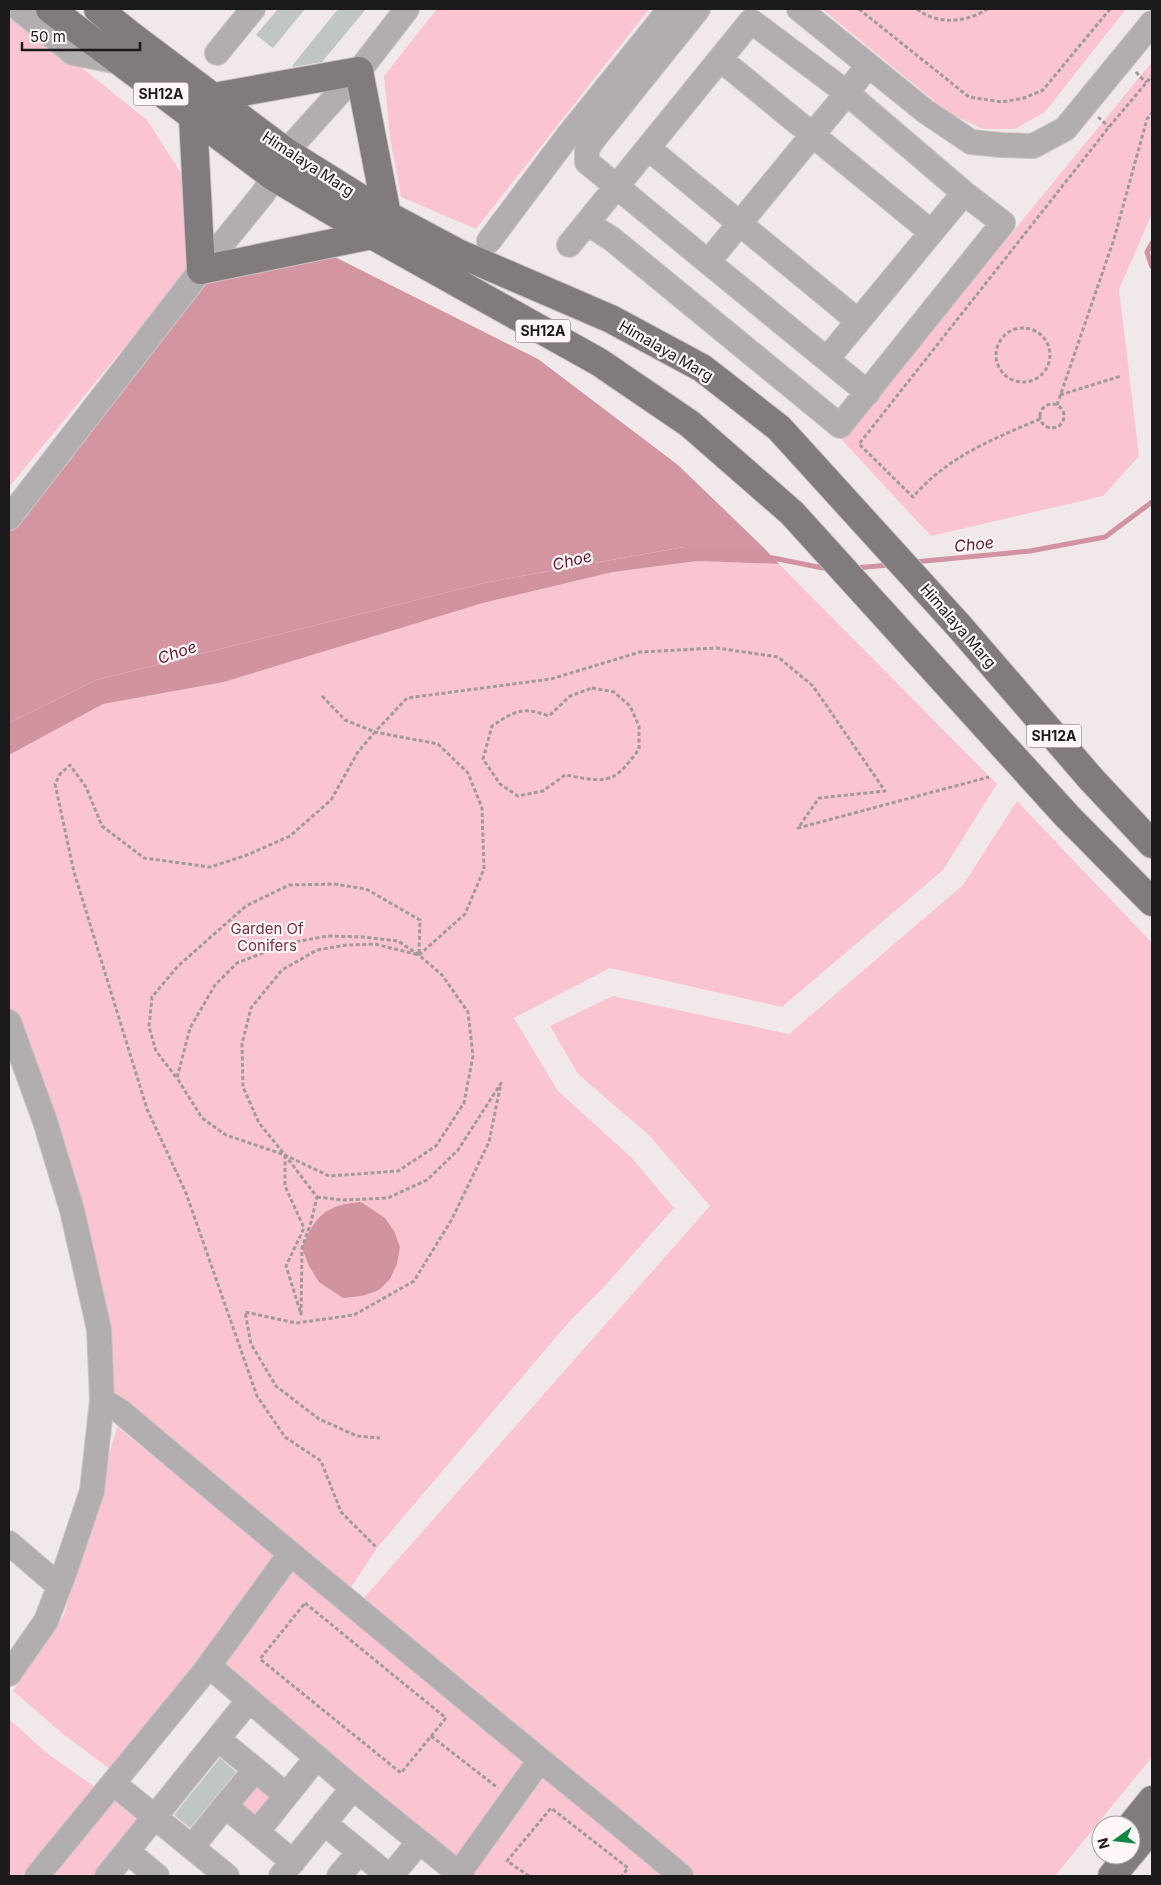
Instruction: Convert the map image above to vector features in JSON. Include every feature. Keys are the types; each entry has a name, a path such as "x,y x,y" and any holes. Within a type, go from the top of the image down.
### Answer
{"main road":[{"name":"Himalaya Marg","path":"50,9 274,177 380,225 458,253 612,319 702,368 779,428 959,626 1092,780 1152,844"},
{"name":"Himalaya Marg","path":"98,9 380,225 599,362 690,424 792,513 1067,816 1152,902"},
{"path":"193,118 201,270 380,225 359,71 214,97"},
{"path":"1140,1815 1152,1800"},
{"path":"1141,1840 1152,1827"},
{"path":"1091,1876 1100,1865"},
{"path":"1112,1876 1121,1865"}],"street":[{"path":"19,9 73,53 119,62"},
{"path":"9,518 201,270 262,195 274,177 286,152 359,71 407,9"},
{"path":"489,241 567,137 670,9"},
{"path":"698,9 587,150 587,162 868,392"},
{"path":"799,9 925,111 971,142 1033,146 1065,129 1152,23"},
{"path":"216,53 247,11"},
{"path":"569,245 720,59 743,15 847,92 964,193 1003,223 840,426 612,239 587,223"},
{"path":"720,59 931,232"},
{"path":"708,262 868,65"},
{"path":"648,148 858,321"},
{"path":"827,359 964,193"},
{"path":"9,1674 46,1620 92,1491 102,1400 98,1329 72,1210 45,1121 11,1034"},
{"path":"102,1400 120,1411 290,1554 338,1591 682,1876"},
{"path":"9,1543 59,1586"},
{"path":"37,1876 209,1666 290,1554"},
{"path":"209,1666 459,1875 540,1760"},
{"path":"106,1876 249,1700"},
{"path":"218,1739 286,1795"},
{"path":"256,1832 317,1757"},
{"path":"192,1848 255,1770"},
{"path":"113,1783 224,1875"},
{"path":"225,1806 256,1832 287,1869 353,1788"},
{"path":"324,1823 390,1876 419,1842"},
{"path":"127,1851 157,1876"},
{"path":"339,1876 359,1852"}],"path":[{"path":"859,9 969,97 1002,102 1024,98 1043,90 1110,9"},
{"path":"917,9 937,19 954,21 970,18 987,9"},
{"path":"1040,419 962,455 925,483 913,497 859,444 1108,127 1152,76"},
{"path":"1057,404 1114,239 1147,119 1152,113"},
{"path":"1023,328 1040,334 1050,350 1047,368 1035,380 1019,382 1004,374 999,367 997,351 1000,342 1014,330 1023,328"},
{"path":"1060,395 1121,376"},
{"path":"1057,404 1063,410 1063,422 1056,427 1048,428 1040,419 1040,411 1045,405 1057,404"},
{"path":"377,1548 341,1512 321,1461 285,1437 257,1396 186,1193 147,1109 74,872 55,784 60,774 70,765 86,787 102,826 144,858 210,867 247,855 290,836 331,800 358,752 407,698 551,679 640,652 717,648 778,657 813,686 885,790 819,798 798,828 989,777"},
{"path":"592,688 614,692 630,706 633,712 639,726 639,749 627,764 612,777 593,779 565,775 543,791 518,796 500,784 484,759 492,726 515,711 534,711 549,716 570,696 592,688"},
{"path":"322,696 345,720 375,732 438,744 468,772 482,808 484,868 465,914 418,955"},
{"path":"177,1078 190,1028 215,985 237,963 289,943 328,936 363,936 398,941 442,976 468,1012 473,1056 464,1103 436,1146 398,1170 329,1176 285,1155 226,1136 202,1118 177,1078 156,1051 149,1027 152,997 178,966 246,906 289,885 334,884 366,889 420,920 418,955"},
{"path":"380,1438 357,1436 319,1419 276,1386 251,1344 245,1312 296,1323 354,1315 414,1281 452,1220 489,1142 501,1083 458,1150 427,1180 388,1198 343,1200 317,1197 259,1123 243,1087 242,1044 251,1008 282,970 317,950 346,945 375,944 418,955"},
{"path":"285,1155 285,1186 304,1228 286,1266 301,1314 302,1248 317,1197"},
{"path":"305,1603 446,1718 431,1736 401,1773 260,1659 305,1603"},
{"path":"431,1736 499,1789"},
{"path":"529,1876 508,1861 551,1808 628,1868 622,1876"}],"green space":[{"path":"9,9 147,120 183,176 189,269 9,487"},
{"path":"437,9 649,9 476,229 401,197 390,137 384,76"},
{"path":"822,9 1126,9 1045,112 1015,129 983,129 949,113"},
{"path":"1152,62 1152,214 1119,289 1139,456 1103,496 931,536 842,440"},
{"name":"Garden Of Conifers","path":"698,561 779,564 997,784 943,870 782,1007 610,968 514,1018 558,1091 632,1158 674,1208 603,1288 568,1323 377,1548 350,1589 362,1600 710,1206 649,1135 578,1074 550,1026 613,996 789,1034 963,885 1017,801 1152,943 1152,1757 1105,1815 1091,1815 1091,1832 1055,1876 472,1876 210,1662 301,1550 104,1391 99,1298 9,1021 9,755 103,704 224,682 483,603 613,572"},
{"path":"117,1427 275,1554 208,1654 110,1769 63,1734 13,1691 64,1615"},
{"path":"9,1719 48,1754 95,1787 22,1876 9,1876"},
{"path":"255,1777 279,1796 255,1825 232,1805"},
{"path":"113,1783 155,1817 107,1876 37,1876"}],"shaded area":[{"path":"311,245 538,359 678,465 763,547 684,547 489,582 96,680 9,723 9,533 209,275"},
{"path":"684,547 763,547 779,564 698,561 613,572 483,603 224,682 103,704 9,755 9,723 96,680 489,582"},
{"path":"361,1202 385,1218 394,1231 400,1247 397,1264 390,1279 379,1290 362,1296 343,1298 319,1282 309,1266 302,1248 312,1227 323,1214 339,1206"}],"building":[{"path":"278,9 305,9 273,48 256,35"},
{"path":"338,9 366,9 322,62 293,67 292,66"},
{"path":"220,1758 236,1772 190,1828 174,1815"}],"waterway":[{"name":"Choe","path":"1152,243 1147,252 1152,267"},
{"name":"Choe","path":"914,562 1030,551 1105,537 1152,502"},
{"name":"Choe","path":"768,557 828,569"},
{"name":"Choe","path":"854,568 890,565"}]}
